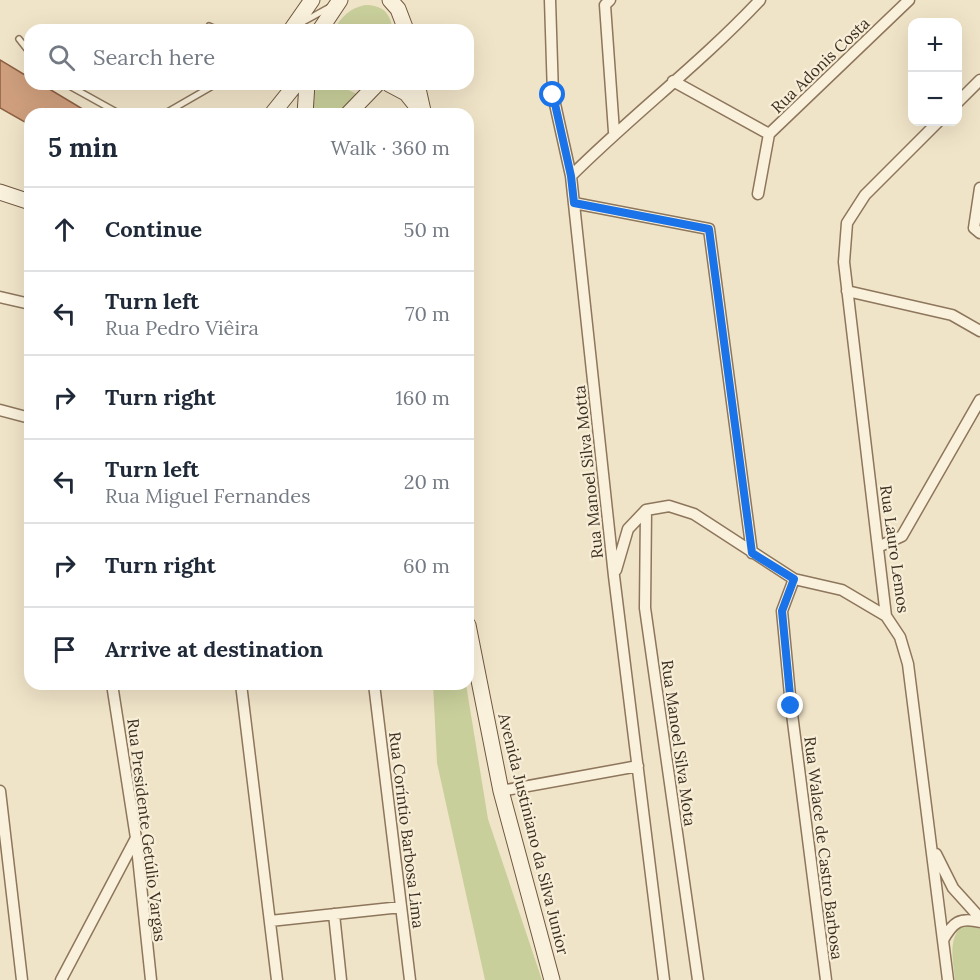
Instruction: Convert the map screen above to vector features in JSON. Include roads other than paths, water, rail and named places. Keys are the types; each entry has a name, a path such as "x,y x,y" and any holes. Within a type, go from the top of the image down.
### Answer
{"street":[{"path":"294,24 312,0"},
{"path":"390,0 398,9 403,24"},
{"path":"402,0 404,24"},
{"name":"Rua Manoel Silva Motta","path":"550,0 553,95 571,176 614,576 664,980"},
{"path":"610,0 605,5 614,132"},
{"path":"571,176 614,132 733,29 760,0"},
{"name":"Rua Adonis Costa","path":"758,194 769,134 909,0"},
{"path":"324,24 341,1"},
{"path":"962,97 980,80"},
{"path":"673,81 769,134"},
{"path":"277,108 291,90"},
{"path":"305,108 307,90"},
{"path":"354,108 371,90"},
{"path":"400,90 406,93 418,108"},
{"path":"418,90 422,108"},
{"name":"Rua Lauro Lemos","path":"934,126 865,195 847,223 844,262 886,616 900,637 908,664 948,980"},
{"path":"980,188 974,228 980,233"},
{"path":"0,192 24,200"},
{"path":"574,203 709,229 752,553"},
{"path":"848,291 952,315 980,331"},
{"path":"0,297 24,303"},
{"path":"878,547 902,536 980,400"},
{"path":"0,410 24,416"},
{"path":"614,576 628,529 646,510 669,506 694,514 794,579 842,590 886,616"},
{"name":"Rua Manoel Silva Mota","path":"646,510 645,608 698,980"},
{"name":"Rua Walace de Castro Barbosa","path":"794,579 782,611 791,706 826,980"},
{"name":"Avenida Justiniano da Silva Junior","path":"474,655 501,791 552,980"},
{"name":"Rua Presidente Getúlio Vargas","path":"113,690 136,838 151,980"},
{"path":"242,690 277,980"},
{"name":"Rua Coríntio Barbosa Lima","path":"375,690 410,980"},
{"path":"501,791 638,766"},
{"path":"0,791 3,838 22,980"},
{"path":"61,980 136,838"},
{"path":"932,845 953,888 980,918"},
{"path":"270,921 401,907"},
{"path":"334,914 341,980"},
{"path":"943,940 951,925 963,919 980,922"}],"lane":[{"path":"301,24 341,1"},
{"path":"19,39 24,45"},
{"path":"77,90 109,108"},
{"path":"174,108 206,90"}]}
